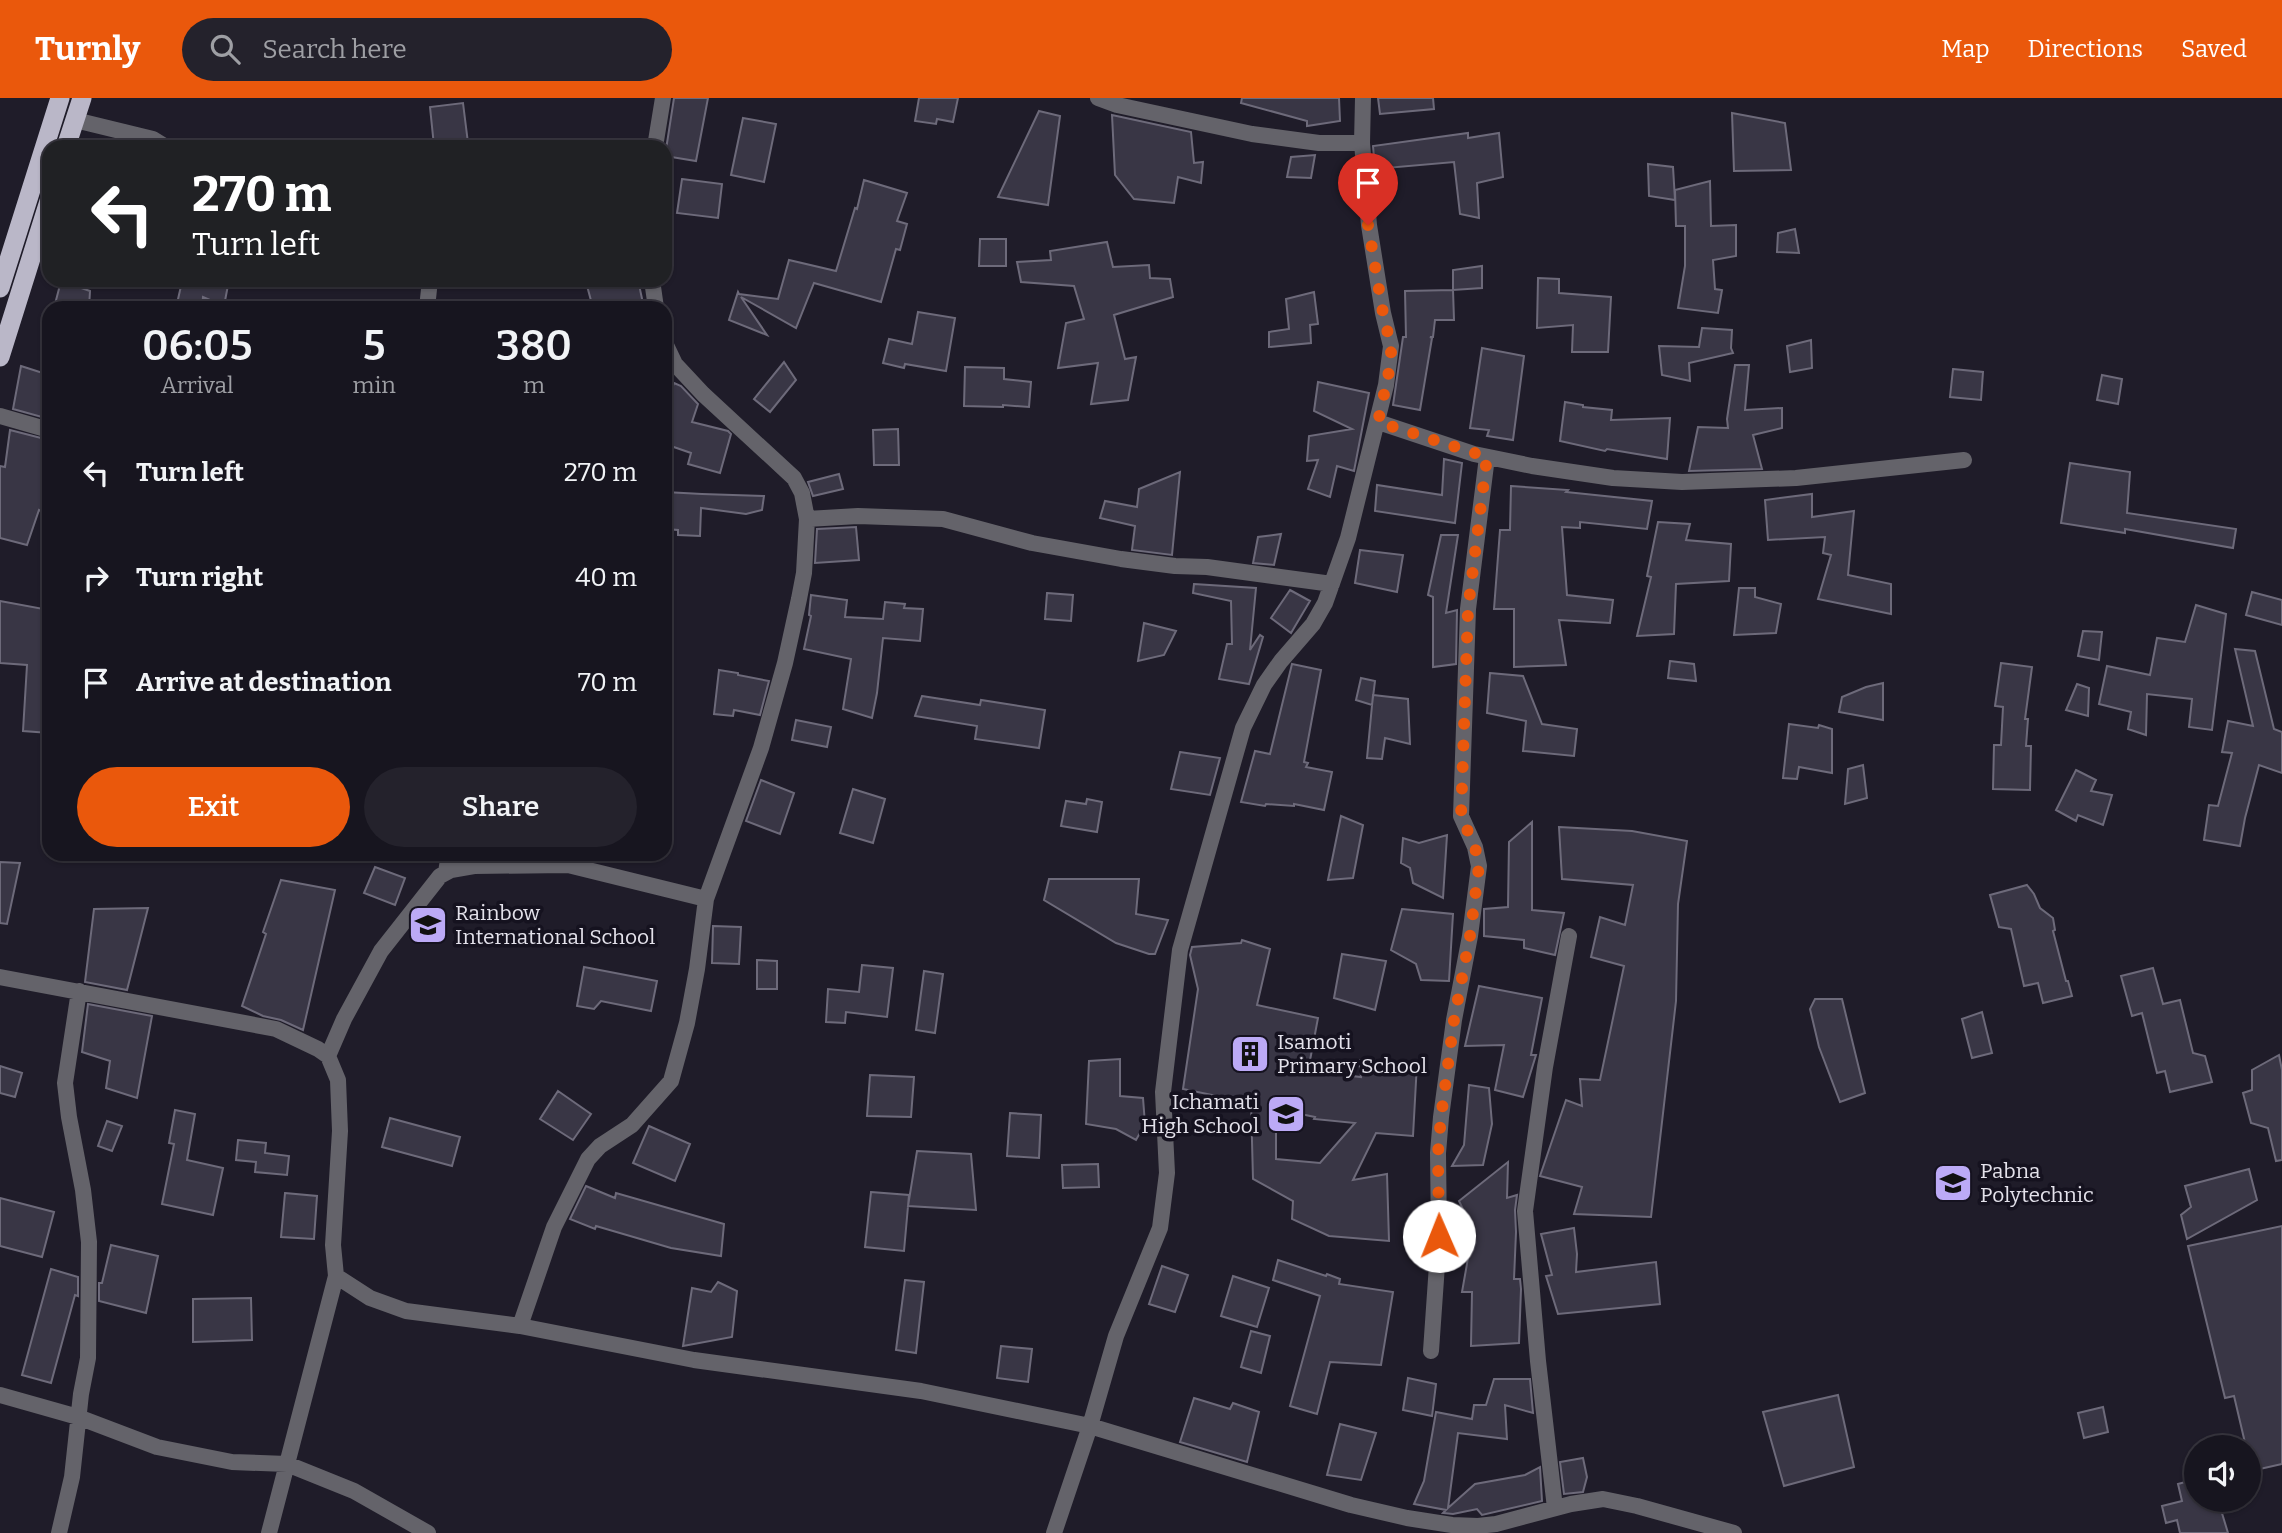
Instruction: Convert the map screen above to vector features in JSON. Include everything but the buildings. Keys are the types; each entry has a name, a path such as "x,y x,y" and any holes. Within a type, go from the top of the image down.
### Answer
{"highway":[{"path":"47,140 60,98"},
{"path":"68,140 82,98"},
{"path":"0,288 42,155"},
{"path":"0,357 42,223"}],"street":[{"path":"656,140 663,98"},
{"path":"1098,98 1118,105 1252,134 1319,143 1362,143"},
{"path":"1054,1533 1090,1426 1116,1336 1160,1228 1167,1173 1163,1092 1180,950 1243,728 1264,685 1313,625 1325,603 1348,538 1391,362 1391,346 1368,225 1362,143 1363,98"},
{"path":"75,120 155,140"},
{"path":"520,1326 554,1227 588,1159 600,1146 632,1125 671,1081 687,1023 706,899 761,748 785,663 804,573 807,519 802,493 794,478 703,394 672,357"},
{"path":"0,416 42,428"},
{"path":"1378,422 1487,457 1613,478 1682,482 1796,478 1964,460"},
{"path":"1431,1351 1439,1236 1438,1153 1441,1117 1479,866 1475,847 1461,816 1468,609 1487,457"},
{"path":"807,519 859,516 943,519 1032,543 1121,559 1207,567 1332,584"},
{"path":"446,872 448,861"},
{"path":"328,1056 344,1019 381,951 446,872 474,866 568,865 706,899"},
{"path":"1555,1508 1525,1211 1545,1067 1569,936"},
{"path":"0,977 276,1029 328,1056 338,1080 340,1131 333,1256 336,1276 269,1533"},
{"path":"59,1533 72,1477 88,1358 89,1242 65,1083 79,991"},
{"path":"336,1276 370,1298 406,1311 520,1326 694,1360 921,1391 1090,1426 1351,1505 1407,1518 1478,1527 1603,1499 1734,1533"},
{"path":"0,1395 78,1417 156,1447 232,1462 287,1464 354,1491 428,1533"}],"place":[{"name":"Rainbow International School","path":"428,925"},
{"name":"Isamoti Primary School","path":"1250,1054"},
{"name":"Ichamati High School","path":"1286,1114"},
{"name":"Pabna Polytechnic","path":"1953,1183"}],"route":[{"path":"1368,225 1391,346 1391,362 1378,422 1487,457 1468,609 1461,816 1475,847 1479,866 1441,1117 1438,1153 1439,1236"}]}
